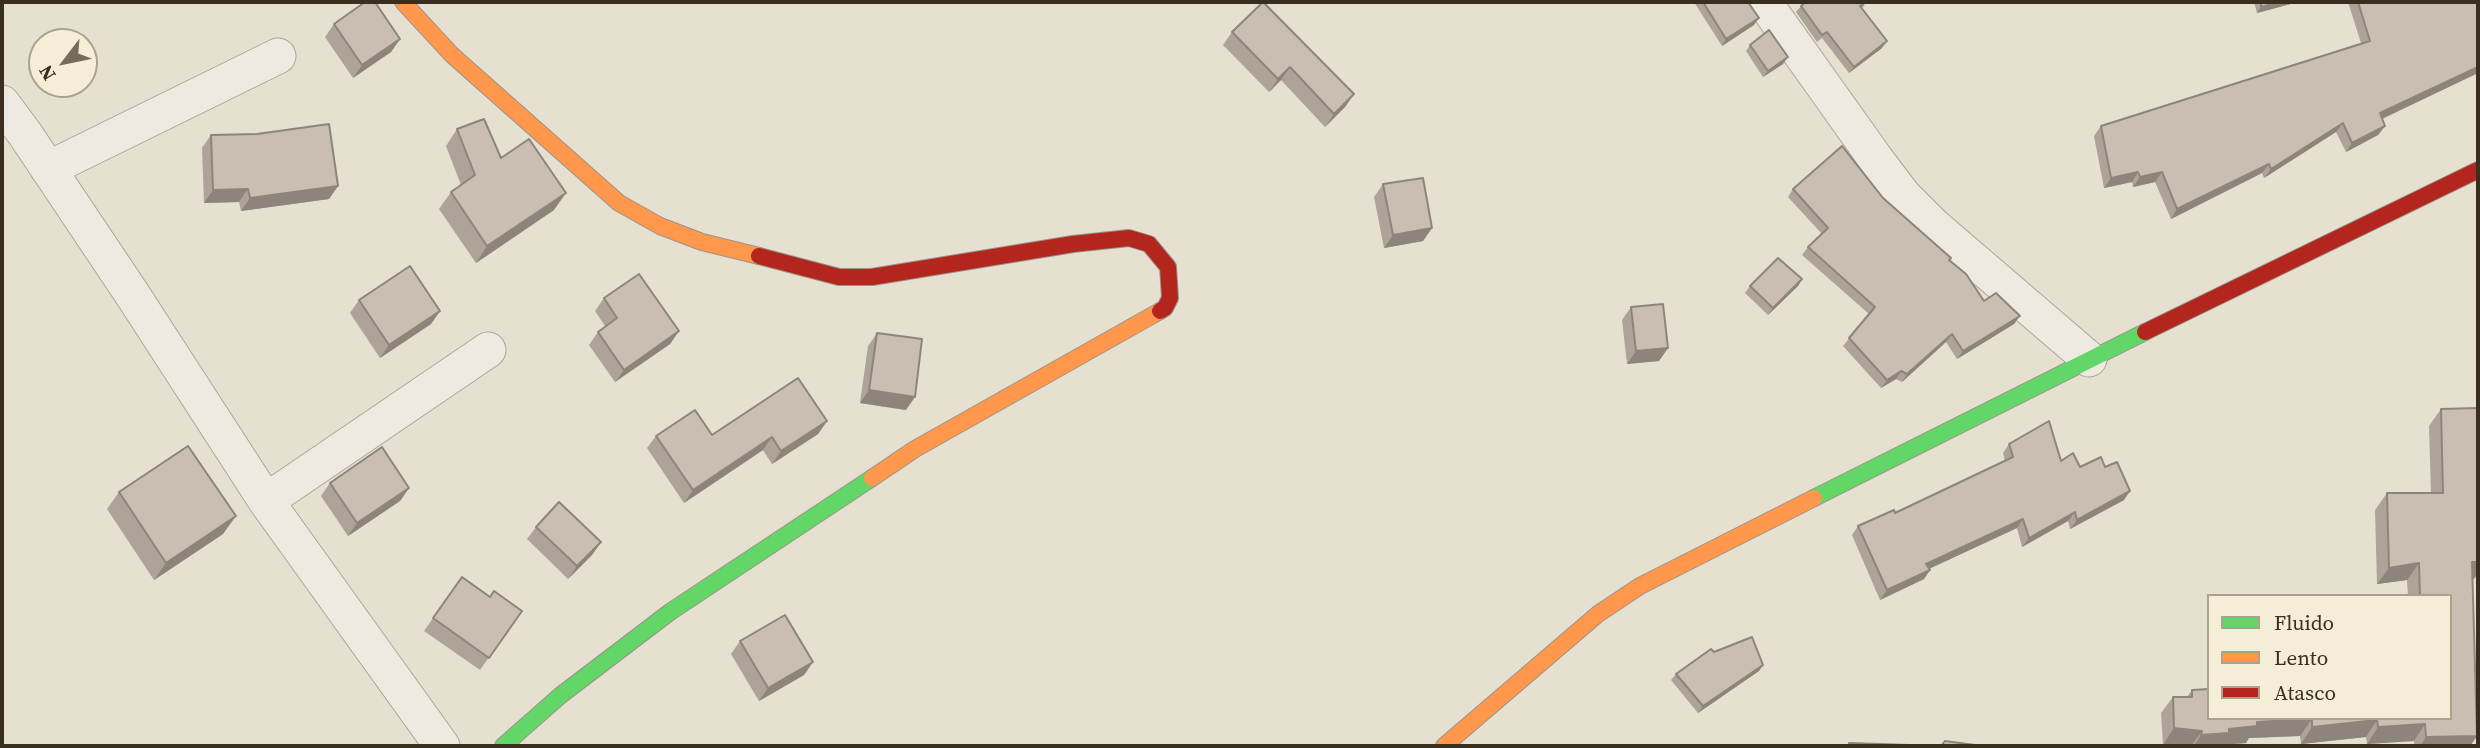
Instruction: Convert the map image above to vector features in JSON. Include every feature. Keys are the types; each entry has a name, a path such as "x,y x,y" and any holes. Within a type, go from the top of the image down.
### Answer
{"street":[{"path":"403,2 452,55 619,203 660,226 702,242 839,277 907,273 1073,244 1129,239 1149,244 1168,267 1170,298 1165,308 915,449 681,604 561,695 503,746"},
{"path":"1764,2 1903,195 1934,226 2089,359"},
{"path":"48,169 278,56"},
{"path":"2,103 134,297 266,502 442,746"},
{"path":"1444,746 1598,614 1640,586 2089,359 2478,170"},
{"path":"266,502 488,350"}],"building":[{"path":"365,2 375,2 400,39 362,65 334,24"},
{"path":"1263,2 1354,94 1334,114 1290,67 1278,79 1232,32"},
{"path":"1703,2 1748,2 1759,18 1726,39"},
{"path":"1806,2 1866,2 1860,6 1887,41 1854,67 1827,32 1822,35 1801,6"},
{"path":"2261,2 2278,2 2261,7"},
{"path":"2358,2 2477,2 2478,67 2380,113 2385,126 2352,143 2343,123 2271,169 2269,164 2177,209 2162,172 2140,177 2138,172 2111,178 2101,126 2370,41"},
{"path":"1769,30 1788,57 1768,71 1750,45"},
{"path":"484,119 501,158 529,139 566,193 487,246 451,192 475,175 457,129"},
{"path":"329,124 338,186 250,198 248,189 213,190 211,135 257,134"},
{"path":"1842,146 1883,198 1966,274 1984,301 1996,293 2020,316 1963,351 1952,334 1907,374 1901,371 1887,380 1849,338 1875,307 1808,247 1828,228 1793,189"},
{"path":"1423,178 1432,228 1393,235 1383,184"},
{"path":"1778,258 1802,279 1773,308 1750,286"},
{"path":"410,266 440,311 389,345 359,300"},
{"path":"639,274 679,331 624,370 598,332 617,318 604,298"},
{"path":"1663,304 1668,348 1636,351 1631,307"},
{"path":"877,333 922,339 915,397 869,390"},
{"path":"798,378 827,421 781,451 772,437 693,490 656,436 695,410 712,435"},
{"path":"2478,408 2478,562 2472,562 2477,736 2426,737 2425,724 2378,727 2377,720 2452,720 2452,594 2420,594 2419,563 2389,568 2387,493 2443,493 2441,409"},
{"path":"2049,421 2061,461 2073,453 2080,467 2101,457 2105,467 2117,462 2130,491 2077,520 2075,512 2029,538 2023,519 1926,564 1930,570 1887,590 1858,526 1894,510 1895,513 2013,457 2009,444"},
{"path":"188,446 236,516 166,563 119,492"},
{"path":"382,447 409,488 357,523 330,483"},
{"path":"559,502 601,542 577,566 536,527"},
{"path":"462,577 490,597 494,591 522,611 489,658 433,618"},
{"path":"785,615 813,662 768,688 740,641"},
{"path":"1752,637 1763,665 1703,706 1676,674 1711,649 1714,652"},
{"path":"2207,689 2207,720 2294,720 2257,722 2257,726 2229,729 2229,733 2201,735 2202,731 2174,728 2173,697 2192,697 2192,690"},
{"path":"2312,720 2377,720 2312,727"},
{"path":"1945,741 1975,745 1975,746 1941,746"},
{"path":"1849,743 1939,746 1849,746"}],"traffic: fast":[{"path":"1814,498 2145,332"},
{"path":"503,746 561,695 670,612 872,478"}],"traffic: slow":[{"path":"403,2 452,55 619,203 660,226 702,242 759,256"},
{"path":"872,478 915,449 1160,311"},
{"path":"1444,746 1598,614 1640,586 1814,498"}],"traffic: jam":[{"path":"2145,332 2478,170"},
{"path":"759,256 839,277 872,277 1073,244 1129,238 1149,244 1168,267 1170,298 1165,308 1160,311"}]}
